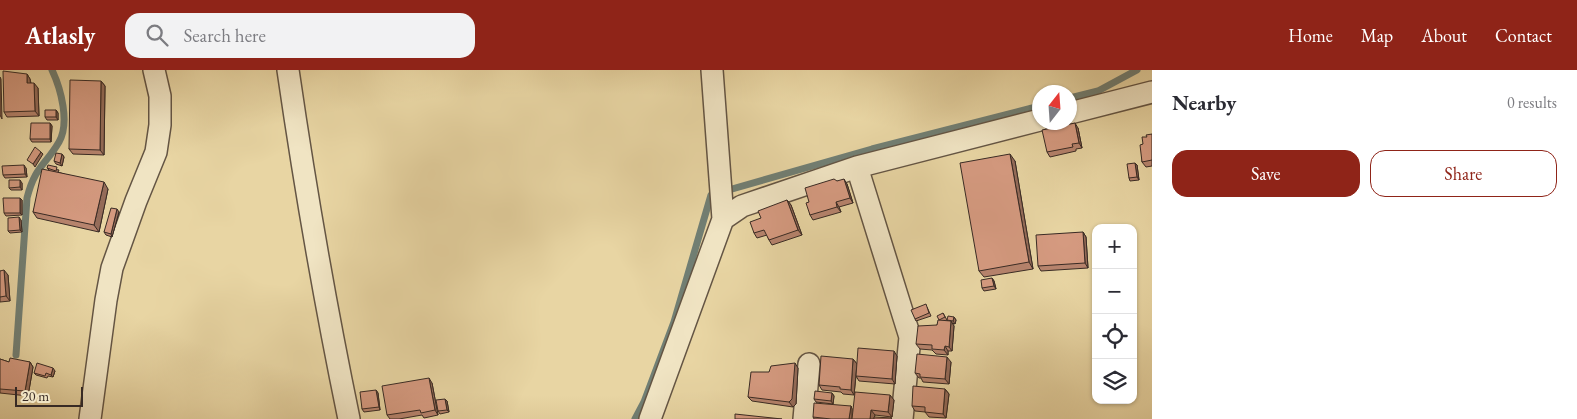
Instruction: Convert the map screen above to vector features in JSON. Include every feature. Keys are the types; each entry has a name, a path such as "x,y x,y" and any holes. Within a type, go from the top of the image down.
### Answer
{"street":[{"path":"90,419 112,268 156,152 160,125 160,96 154,70"},
{"path":"288,70 332,339 349,419"},
{"path":"650,419 722,219 712,70"},
{"path":"1077,111 1152,92"},
{"path":"722,219 742,206 857,167 1032,122"},
{"path":"857,167 910,337 902,419"},
{"path":"804,419 809,364"}],"building":[{"path":"3,71 27,74 27,83 34,83 35,111 4,112"},
{"path":"70,80 101,81 100,150 69,149"},
{"path":"45,110 56,110 56,117 45,117"},
{"path":"31,123 50,123 50,139 30,139"},
{"path":"1042,130 1076,130 1079,143 1072,144 1073,147 1047,152"},
{"path":"1152,134 1152,160 1142,162 1140,145 1143,144 1142,137"},
{"path":"35,147 41,152 33,164 27,160"},
{"path":"56,153 62,154 60,163 54,161"},
{"path":"1010,154 1029,262 979,271 960,163"},
{"path":"1135,163 1137,177 1129,178 1127,164"},
{"path":"24,165 25,174 3,175 2,166"},
{"path":"48,165 57,167 56,171 47,168"},
{"path":"42,169 104,182 94,225 33,212"},
{"path":"834,179 837,181 844,179 850,198 836,202 837,207 810,215 806,203 809,202 805,188"},
{"path":"9,180 20,180 20,187 9,188"},
{"path":"3,198 20,198 20,213 4,213"},
{"path":"787,200 798,230 769,240 764,230 754,233 750,222 761,218 758,211"},
{"path":"111,208 117,209 111,234 104,232"},
{"path":"19,217 20,230 8,231 8,218"},
{"path":"1083,232 1085,263 1038,266 1036,235"},
{"path":"4,270 6,296 0,297 0,271"},
{"path":"992,278 994,286 982,288 981,280"},
{"path":"926,304 929,313 915,319 911,310"},
{"path":"943,313 945,317 939,320 937,316"},
{"path":"948,316 954,317 953,321 947,320"},
{"path":"938,320 951,321 949,347 945,346 944,350 932,349 932,345 916,344 918,326 937,325"},
{"path":"858,348 894,351 892,379 856,376"},
{"path":"917,354 947,357 945,379 920,377 920,374 915,373"},
{"path":"821,356 853,359 851,390 819,385"},
{"path":"10,358 30,362 25,391 0,389 0,359 9,362"},
{"path":"37,363 53,368 51,375 46,373 45,376 34,373"},
{"path":"795,363 792,399 789,402 748,397 751,372 769,372 771,366"},
{"path":"429,378 435,410 421,413 420,410 387,415 382,386"},
{"path":"913,386 945,389 943,414 925,412 925,407 912,406"},
{"path":"376,390 379,407 362,409 360,392"},
{"path":"815,391 832,393 831,401 814,399"},
{"path":"855,392 890,395 888,412 871,410 870,419 852,419"},
{"path":"445,399 447,410 438,411 436,400"},
{"path":"814,403 851,406 849,419 813,417"},
{"path":"735,414 782,419 735,419"},
{"path":"874,417 892,418 874,419"}],"waterway":[{"path":"16,355 27,198 33,179 59,142 64,125 61,96 52,70"},
{"path":"1077,96 1098,91 1137,70"},
{"path":"635,419 644,402 674,322 711,195 872,149 1032,108"}]}
